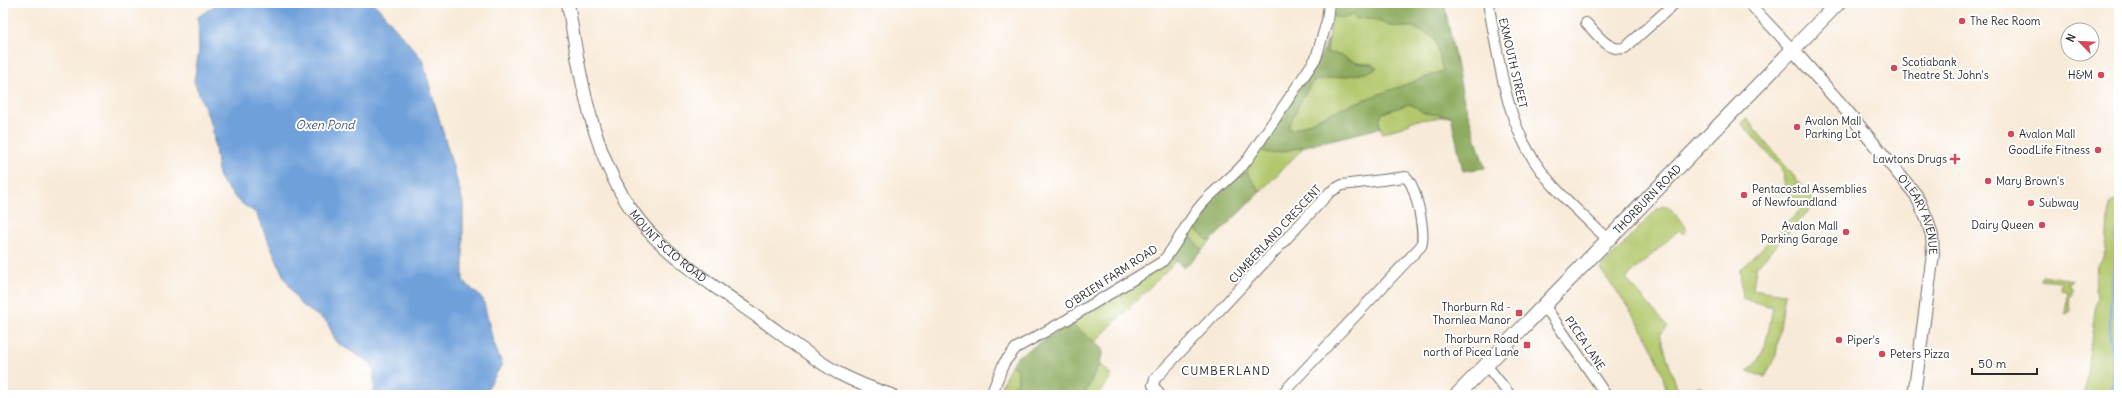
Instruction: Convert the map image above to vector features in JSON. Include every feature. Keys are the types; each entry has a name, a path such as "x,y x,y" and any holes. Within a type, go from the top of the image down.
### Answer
{"main road":[{"name":"THORBURN ROAD","path":"1457,395 1838,3"}],"street":[{"name":"MOUNT SCIO ROAD","path":"568,3 589,116 615,178 636,215 655,238 692,268 821,362 855,382 891,395"},
{"name":"O'BRIEN FARM ROAD","path":"991,395 1004,363 1016,348 1068,319 1162,262 1173,250 1202,204 1240,169 1302,81 1316,58 1327,20 1329,3"},
{"name":"EXMOUTH STREET","path":"1488,3 1508,99 1524,142 1536,164 1552,183 1608,240"},
{"path":"1586,23 1610,47 1617,49 1625,48 1675,3"},
{"path":"1749,3 1793,50"},
{"name":"O'LEARY AVENUE","path":"1793,50 1911,187 1926,215 1932,236 1933,254 1914,395"},
{"name":"CUMBERLAND CRESCENT","path":"1160,395 1153,385 1155,379 1330,192 1342,185 1406,178 1412,186 1423,235 1421,246 1281,395"},
{"name":"PICEA LANE","path":"1544,305 1606,395"},
{"path":"1486,365 1510,395"}],"green space":[{"path":"1334,3 1444,3 1463,97 1485,168 1463,171 1451,116 1424,113 1409,104 1382,113 1379,121 1380,128 1280,152 1268,153 1261,150 1259,147 1321,56 1328,39 1327,54 1339,55 1356,63 1369,64 1377,68 1366,73 1314,81 1303,96 1288,128 1293,130 1347,106 1443,71 1435,38 1413,27 1396,27 1368,18 1357,19 1352,15 1344,18 1332,16"},
{"path":"1352,15 1357,19 1368,18 1396,27 1413,27 1435,38 1443,71 1347,106 1293,130 1287,128 1303,96 1314,81 1366,73 1373,64 1357,63 1333,53 1327,54 1332,16 1344,18"},
{"path":"1409,104 1424,113 1451,116 1412,121 1405,126 1382,133 1379,121 1382,113"},
{"path":"1746,118 1816,203 1756,267 1753,289 1785,294 1776,355 1765,377 1747,371 1759,359 1763,351 1773,307 1743,299 1740,270 1802,208 1788,192 1784,183 1784,172 1741,123"},
{"path":"1259,147 1280,152 1304,147 1260,192 1246,171"},
{"path":"1246,171 1260,192 1210,242 1193,227 1203,211 1216,196"},
{"path":"2119,199 2119,395 2084,395 2097,295 2094,291 2097,265 2102,260 2106,249 2109,204"},
{"path":"1663,206 1668,206 1686,227 1686,230 1683,234 1679,230 1626,278 1668,327 1660,335 1679,394 1700,386 1704,395 1667,395 1663,377 1650,344 1632,313 1600,269 1657,209"},
{"path":"1193,227 1210,242 1202,251 1192,238 1187,238"},
{"path":"1187,238 1192,238 1202,251 1184,268 1173,258"},
{"path":"1173,258 1176,261 1095,342 1071,324 1113,296 1150,275"},
{"path":"2041,275 2073,280 2069,283 2073,289 2069,300 2070,311 2065,314 2068,291 2060,290 2061,282 2040,280"},
{"path":"1071,324 1099,345 1103,351 1099,365 1084,395 997,395 1009,390 1018,381 1017,369 1011,365 1018,356"},
{"path":"1011,365 1017,369 1018,381 1009,390 998,394"},
{"path":"1099,365 1103,366 1112,377 1097,395 1084,395"}],"water":[{"name":"Oxen Pond","path":"218,3 374,3 422,59 463,202 463,281 483,299 493,341 502,364 484,395 374,395 374,372 371,363 337,343 327,322 300,304 283,275 256,213 238,201 219,178 212,126 194,81 199,50 198,17"}],"waterway":[{"path":"2111,395 2113,387 2113,369 2110,312 2119,218"}],"place":[{"name":"The Rec Room","path":"1962,21"},
{"name":"Scotiabank Theatre St. John's","path":"1894,68"},
{"name":"H&M","path":"2101,75"},
{"name":"Avalon Mall Parking Lot","path":"1797,127"},
{"name":"Avalon Mall","path":"2011,134"},
{"name":"GoodLife Fitness","path":"2098,150"},
{"name":"Lawtons Drugs","path":"1955,159"},
{"name":"Mary Brown's","path":"1988,181"},
{"name":"Pentacostal Assemblies of Newfoundland","path":"1744,195"},
{"name":"Subway","path":"2031,203"},
{"name":"Dairy Queen","path":"2042,225"},
{"name":"Avalon Mall Parking Garage","path":"1846,232"},
{"name":"Thorburn Rd - Thornlea Manor","path":"1519,313"},
{"name":"Piper's","path":"1839,340"},
{"name":"Thorburn Road north of Picea Lane","path":"1527,345"},
{"name":"Peters Pizza","path":"1882,354"}],"district":[{"name":"CUMBERLAND","path":"1226,371"}]}
